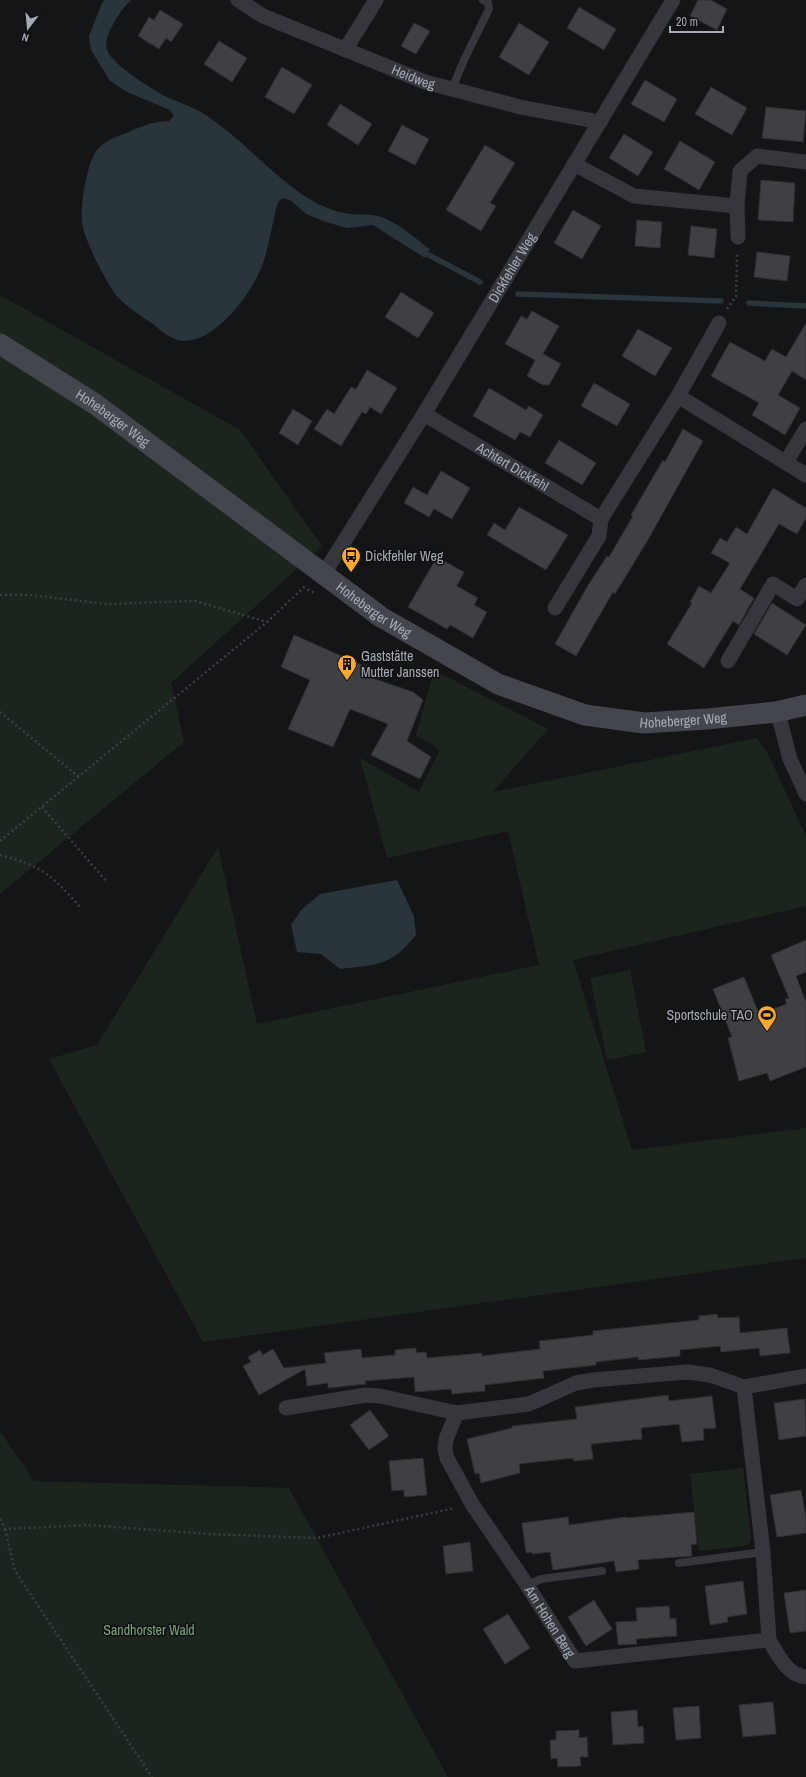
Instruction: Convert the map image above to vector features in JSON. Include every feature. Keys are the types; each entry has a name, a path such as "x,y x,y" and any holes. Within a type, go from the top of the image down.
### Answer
{"street":[{"name":"Heidweg","path":"238,0 264,16 425,82 520,107 600,122"},
{"path":"345,50 376,0"},
{"name":"Dickfehler Weg","path":"324,575 424,414 673,0"},
{"path":"738,237 737,206 740,171 757,156 806,162"},
{"path":"574,164 634,196 737,206"},
{"path":"556,608 599,536 601,519 678,396 719,323"},
{"name":"Hoheberger Weg","path":"0,344 95,404 381,616 498,684 585,716 644,723 707,719 776,712 806,705"},
{"path":"678,396 806,475"},
{"name":"Achtert Dickfehl","path":"424,414 601,519"},
{"path":"786,462 806,429"},
{"path":"728,661 773,584 797,599 806,585"},
{"path":"776,712 780,721 790,759 806,794"},
{"path":"286,1408 366,1395 380,1396 457,1413 529,1404 576,1383 593,1380 687,1372 710,1375 744,1387 806,1376"},
{"path":"744,1387 763,1552 769,1640 789,1670 798,1676 806,1677"},
{"name":"Am Hohen Berg","path":"457,1413 446,1439 445,1449 447,1458 472,1504 528,1585 575,1660 769,1640"}],"lane":[{"path":"452,89 488,9 488,2 483,0"},
{"path":"679,1563 763,1552"},
{"path":"528,1585 541,1579 602,1570"}],"path":[{"path":"719,323 736,296 738,237"},
{"path":"0,840 267,622 303,587 324,575"},
{"path":"0,595 30,595 107,604 195,601 267,622"},
{"path":"0,712 79,776"},
{"path":"42,806 107,882"},
{"path":"0,854 38,868 54,879 81,908"},
{"path":"5,1529 88,1525 209,1534 317,1538 472,1504"},
{"path":"0,1519 5,1529 15,1571 152,1777"}],"green space":[{"path":"0,295 240,430 322,546 171,683 184,742 0,894"},
{"path":"434,670 548,729 493,792 757,738 768,754 806,836 806,906 573,960 632,1150 806,1128 806,1258 203,1342 49,1059 97,1045 218,847 257,1024 539,965 508,831 387,858 360,758 419,792 440,750 416,735"},
{"path":"630,970 646,1052 607,1060 590,978"},
{"name":"Sandhorster Wald","path":"0,1431 34,1481 289,1488 448,1777 0,1777"},
{"path":"743,1468 751,1538 749,1544 699,1551 690,1474"}],"shaded area":[{"path":"105,0 131,0 114,23 107,38 106,44 107,50 111,56 124,69 163,95 199,111 215,121 287,183 318,204 343,213 381,217 396,224 430,249 425,258 373,225 347,228 326,222 306,214 290,200 283,198 278,202 262,267 253,285 246,296 228,317 207,334 195,339 180,341 167,335 118,298 106,279 91,249 82,223 82,206 90,164 97,150 108,141 143,126 169,121 174,116 170,110 127,92 110,81 91,50 89,36 102,3"},
{"path":"397,880 414,916 416,935 394,957 372,965 340,969 321,954 297,952 291,925 301,910 320,894"}],"building":[{"path":"698,0 711,0 727,9 717,30 690,16"},
{"path":"579,7 616,29 604,50 567,28"},
{"path":"160,10 183,24 171,42 166,38 159,49 138,36 149,17 154,20"},
{"path":"414,23 430,31 416,54 401,46"},
{"path":"519,23 549,42 529,75 499,57"},
{"path":"219,41 247,58 232,82 204,64"},
{"path":"282,67 312,85 294,114 265,97"},
{"path":"645,80 677,99 664,122 631,104"},
{"path":"711,87 747,108 732,135 695,114"},
{"path":"340,104 372,124 358,145 327,125"},
{"path":"766,107 806,111 803,142 762,138"},
{"path":"402,125 429,139 415,165 388,151"},
{"path":"624,134 653,152 638,176 609,158"},
{"path":"680,141 715,162 699,190 664,169"},
{"path":"485,145 515,163 490,203 496,206 481,231 446,210"},
{"path":"761,180 795,183 793,222 758,220"},
{"path":"573,210 601,226 582,259 554,243"},
{"path":"637,220 662,222 660,248 635,246"},
{"path":"691,226 717,229 714,258 688,255"},
{"path":"757,252 790,256 787,281 754,277"},
{"path":"401,292 434,313 418,338 385,317"},
{"path":"532,311 559,326 543,354 561,364 549,385 543,385 527,376 535,360 505,344 521,316 527,319"},
{"path":"806,323 806,380 792,371 778,395 800,408 785,435 752,415 759,403 711,376 730,342 765,361 772,349 786,357"},
{"path":"638,329 672,348 655,376 622,356"},
{"path":"367,370 397,388 381,414 370,407 366,414 362,412 341,446 314,429 327,409 334,414 351,387 356,389"},
{"path":"594,383 630,404 617,426 581,406"},
{"path":"489,388 526,410 529,406 543,415 530,437 520,432 515,440 473,416"},
{"path":"293,409 312,421 298,445 279,433"},
{"path":"683,429 703,441 649,538 615,594 613,592 576,656 555,644 587,587 607,556 609,557 633,516 631,515 663,460 665,462"},
{"path":"559,440 596,463 582,485 545,463"},
{"path":"441,471 470,488 452,519 434,509 429,517 404,503 413,487 427,495"},
{"path":"773,488 806,508 806,518 797,534 779,524 740,589 754,598 739,625 733,621 704,668 667,644 692,603 690,602 699,586 711,593 730,563 711,553 720,538 727,542 736,527 747,534"},
{"path":"519,507 568,535 546,570 487,535 494,523 505,530"},
{"path":"437,557 464,572 457,586 478,598 474,605 487,612 473,638 450,625 447,629 408,607"},
{"path":"772,603 806,625 787,655 754,634"},
{"path":"294,635 373,670 372,678 413,692 423,700 407,741 431,757 420,779 371,755 388,724 350,709 333,747 288,729 310,680 281,667"},
{"path":"806,940 806,972 796,976 806,1002 806,1067 770,1081 767,1073 739,1081 728,1038 732,1037 713,989 744,977 759,1014 787,1004 785,999 789,998 771,955"},
{"path":"717,1314 718,1318 739,1317 740,1333 787,1328 790,1353 760,1356 759,1348 721,1352 720,1346 680,1350 680,1356 638,1360 638,1357 596,1362 596,1365 543,1371 544,1378 485,1385 485,1391 452,1394 451,1389 415,1392 414,1377 365,1381 366,1384 328,1388 328,1383 307,1386 305,1369 259,1395 243,1366 251,1362 248,1357 260,1350 263,1355 273,1349 284,1368 326,1363 324,1353 361,1349 362,1358 395,1355 395,1350 416,1348 416,1353 426,1352 427,1358 482,1353 482,1356 540,1349 539,1341 593,1335 593,1331 699,1320 699,1316"},
{"path":"668,1395 669,1401 712,1396 716,1428 703,1429 704,1440 682,1442 679,1424 641,1428 642,1439 591,1444 593,1459 574,1461 573,1458 519,1464 520,1473 481,1483 479,1473 475,1474 467,1439 512,1428 512,1426 577,1419 575,1407"},
{"path":"805,1399 806,1436 779,1440 774,1403"},
{"path":"370,1410 389,1436 369,1450 350,1425"},
{"path":"423,1458 427,1495 404,1497 404,1490 392,1491 389,1461"},
{"path":"801,1490 806,1518 806,1533 777,1537 770,1495"},
{"path":"694,1512 697,1544 691,1545 692,1556 638,1560 639,1569 616,1572 614,1561 553,1570 550,1552 532,1554 532,1552 526,1553 522,1523 568,1517 569,1525 626,1517"},
{"path":"470,1542 473,1571 446,1574 443,1546"},
{"path":"743,1581 747,1614 727,1617 728,1622 710,1625 705,1586"},
{"path":"806,1590 806,1631 790,1633 784,1593"},
{"path":"594,1600 612,1629 586,1646 568,1617"},
{"path":"669,1606 670,1619 676,1618 677,1636 636,1639 637,1644 618,1645 616,1622 637,1621 636,1608"},
{"path":"508,1614 530,1648 505,1664 483,1629"},
{"path":"773,1702 776,1734 743,1737 739,1705"},
{"path":"699,1706 701,1738 676,1740 673,1708"},
{"path":"637,1710 638,1727 643,1726 644,1743 613,1745 611,1712"},
{"path":"579,1730 579,1738 587,1737 588,1757 580,1757 581,1766 558,1767 557,1758 551,1759 550,1740 556,1740 556,1731"}],"waterway":[{"path":"427,254 480,282"},
{"path":"518,294 721,301"},
{"path":"749,303 806,306"}],"place":[{"name":"Dickfehler Weg","path":"351,573"},
{"name":"Gaststätte Mutter Janssen","path":"347,681"},
{"name":"Sportschule TAO","path":"767,1032"}]}
